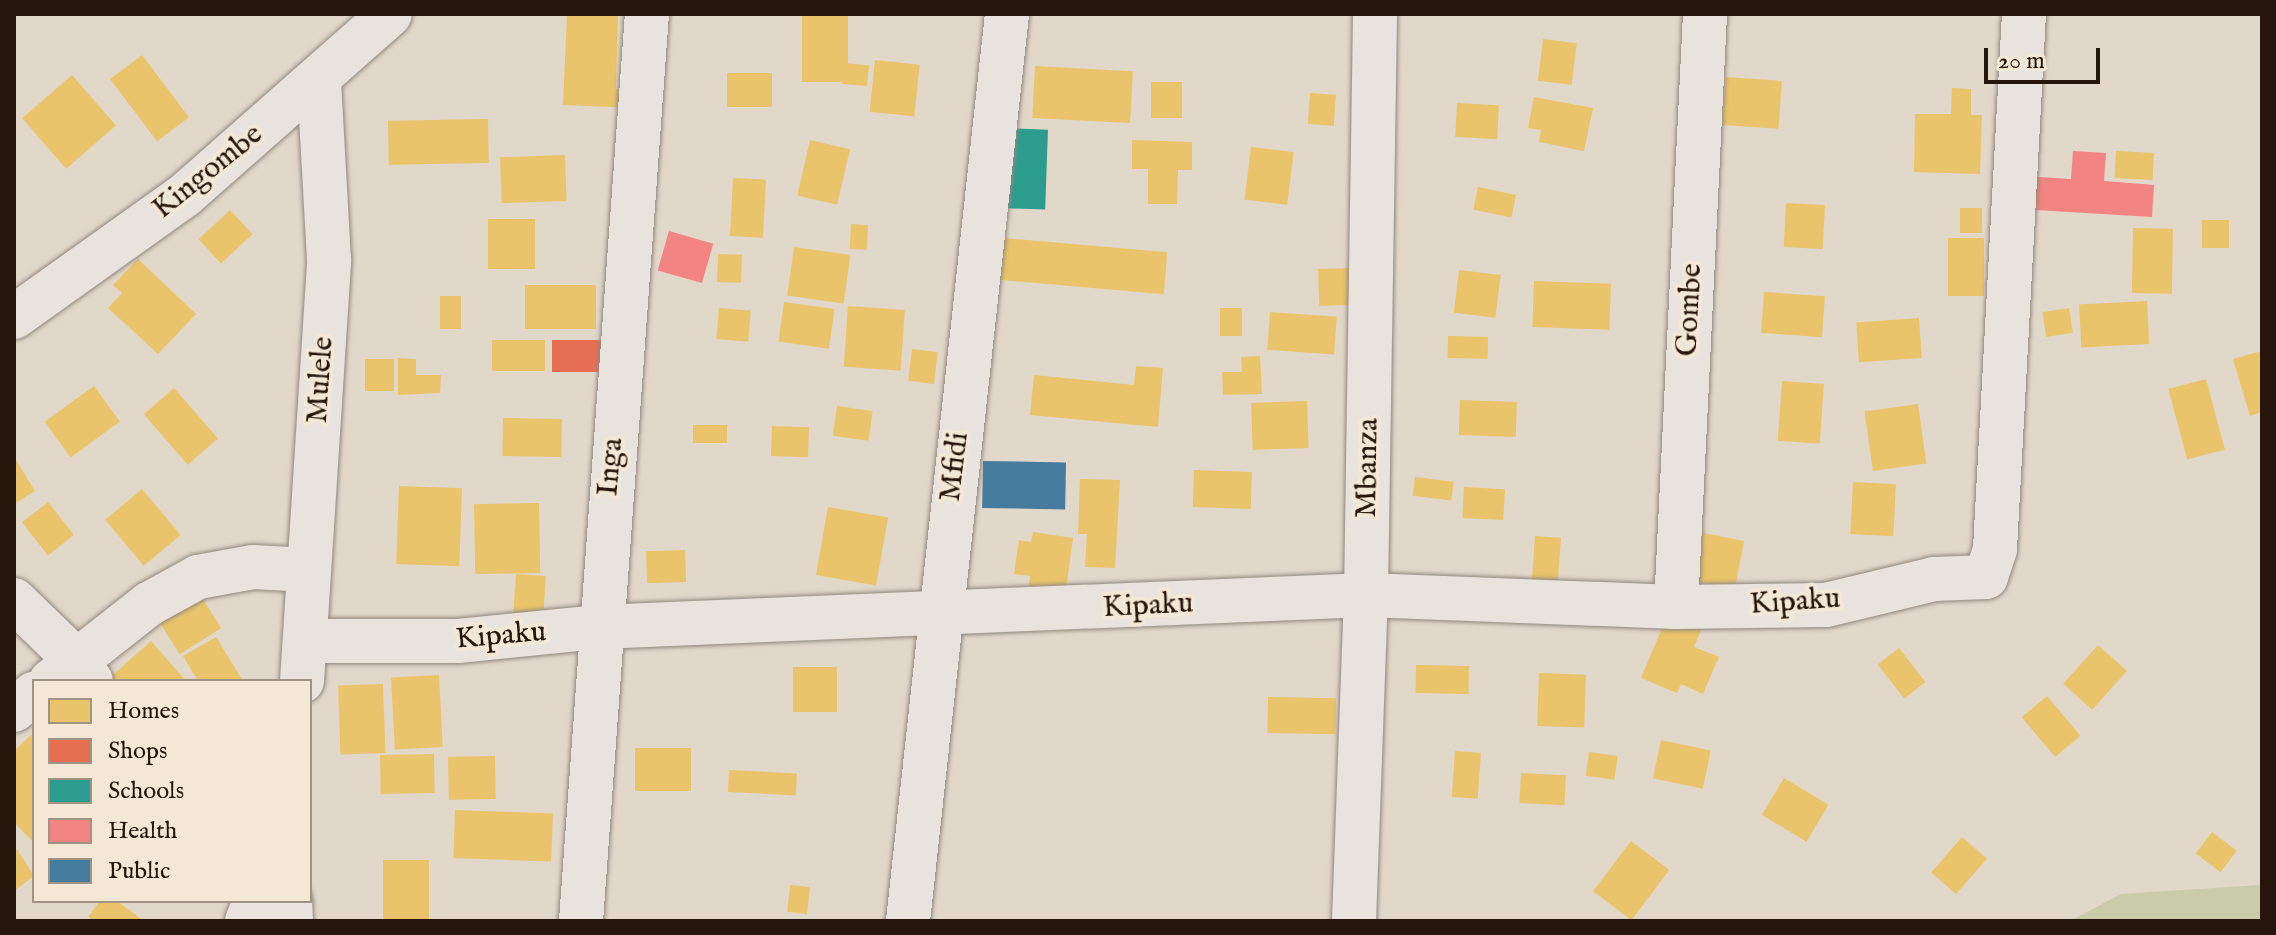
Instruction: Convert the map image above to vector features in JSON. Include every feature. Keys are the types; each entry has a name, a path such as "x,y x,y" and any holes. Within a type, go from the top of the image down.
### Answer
{"street":[{"name":"Kingombe","path":"14,317 185,195 319,80 390,14"},
{"name":"Inga","path":"581,921 599,627 647,14"},
{"name":"Mfidi","path":"908,921 938,617 1007,14"},
{"name":"Mbanza","path":"1354,921 1366,595 1375,14"},
{"name":"Gombe","path":"1676,607 1705,14"},
{"name":"Kipaku","path":"305,661 599,627 938,617 1366,595 1676,607 1826,605 1934,579 1986,577 1995,549 2024,14"},
{"name":"Mulele","path":"305,661 329,260 319,80"},
{"path":"14,600 73,674 149,604 198,577 253,567 309,570"},
{"path":"14,710 32,696"}],"green space":[{"path":"2260,885 2262,921 2070,921 2121,894"}],"building: Homes":[{"path":"567,14 618,14 616,89 635,90 634,108 563,105"},
{"path":"802,14 848,14 848,82 802,82"},
{"path":"1543,39 1577,43 1572,85 1538,81"},
{"path":"142,55 189,117 157,141 110,79"},
{"path":"875,60 920,65 914,116 870,112"},
{"path":"844,63 869,65 867,86 842,84"},
{"path":"1035,66 1133,71 1130,123 1032,118"},
{"path":"727,73 772,73 772,107 727,107"},
{"path":"72,75 116,126 66,169 22,118"},
{"path":"1726,77 1782,81 1779,129 1723,125"},
{"path":"1151,82 1182,82 1182,118 1151,118"},
{"path":"1952,88 1971,89 1971,115 1982,115 1980,174 1914,172 1915,114 1951,114"},
{"path":"1310,93 1336,95 1334,126 1308,124"},
{"path":"1534,97 1593,108 1584,151 1539,142 1541,130 1528,128"},
{"path":"1457,103 1499,105 1497,139 1455,137"},
{"path":"488,119 489,163 389,165 388,121"},
{"path":"810,140 850,149 837,205 797,196"},
{"path":"1132,140 1192,142 1192,170 1178,170 1177,204 1148,204 1148,169 1132,169"},
{"path":"1251,147 1294,152 1287,205 1245,200"},
{"path":"2116,151 2154,153 2153,180 2115,178"},
{"path":"565,155 567,201 502,203 500,157"},
{"path":"733,178 766,180 763,238 730,236"},
{"path":"1478,187 1516,195 1511,218 1473,209"},
{"path":"1786,203 1825,205 1823,249 1784,247"},
{"path":"1960,208 1982,208 1982,233 1960,233"},
{"path":"230,210 253,234 221,263 199,239"},
{"path":"488,219 535,219 535,269 488,269"},
{"path":"2202,220 2229,220 2229,248 2202,248"},
{"path":"851,224 868,225 867,250 850,249"},
{"path":"2133,228 2173,229 2172,294 2132,293"},
{"path":"992,237 1167,252 1164,294 988,279"},
{"path":"1948,238 1984,238 1984,296 1948,296"},
{"path":"794,247 850,255 844,303 787,296"},
{"path":"718,254 742,255 741,283 717,282"},
{"path":"138,259 196,314 158,354 108,308 122,293 113,285"},
{"path":"1349,268 1350,305 1319,306 1318,269"},
{"path":"1459,270 1501,275 1495,318 1454,313"},
{"path":"1534,281 1611,284 1609,330 1532,327"},
{"path":"525,285 596,285 596,329 525,329"},
{"path":"1764,292 1825,296 1822,337 1761,333"},
{"path":"440,296 461,296 461,329 440,329"},
{"path":"2147,301 2149,344 2081,347 2079,305"},
{"path":"784,302 835,309 829,349 778,342"},
{"path":"848,306 905,310 901,371 844,367"},
{"path":"719,308 751,311 748,342 716,339"},
{"path":"1220,308 1242,308 1242,336 1220,336"},
{"path":"2069,308 2073,333 2046,337 2042,312"},
{"path":"1270,312 1337,317 1334,355 1267,350"},
{"path":"1919,318 1922,358 1859,362 1856,322"},
{"path":"1448,336 1488,337 1488,359 1448,358"},
{"path":"492,340 545,340 545,371 492,371"},
{"path":"912,349 938,352 934,384 908,381"},
{"path":"2262,351 2262,412 2250,416 2233,359"},
{"path":"1260,356 1262,394 1223,395 1222,372 1242,372 1241,357"},
{"path":"398,358 416,359 416,375 441,375 440,393 398,395"},
{"path":"365,359 394,359 394,391 365,391"},
{"path":"1136,366 1163,368 1158,427 1030,415 1034,375 1134,385"},
{"path":"2206,379 2225,450 2187,460 2168,389"},
{"path":"1782,381 1824,384 1820,444 1778,441"},
{"path":"94,386 120,422 71,457 45,422"},
{"path":"174,388 218,439 188,465 144,414"},
{"path":"1460,400 1517,402 1516,437 1459,435"},
{"path":"1307,401 1309,448 1253,450 1251,403"},
{"path":"1918,404 1926,463 1873,471 1865,412"},
{"path":"837,406 873,411 868,441 833,436"},
{"path":"503,418 562,419 561,457 502,456"},
{"path":"693,425 727,425 727,443 693,443"},
{"path":"772,426 809,427 808,457 771,456"},
{"path":"14,457 35,491 14,504"},
{"path":"1194,470 1252,472 1251,509 1193,507"},
{"path":"1415,477 1454,482 1451,501 1413,496"},
{"path":"1080,479 1120,480 1115,568 1085,567 1087,534 1078,534"},
{"path":"1853,482 1896,484 1893,536 1850,534"},
{"path":"399,486 462,488 459,566 396,564"},
{"path":"1464,487 1505,489 1503,520 1462,518"},
{"path":"142,489 181,535 144,566 105,520"},
{"path":"48,502 74,535 48,555 22,522"},
{"path":"539,503 540,573 475,574 474,504"},
{"path":"828,507 888,518 876,586 816,575"},
{"path":"1033,532 1073,538 1065,597 1028,592 1030,576 1014,574 1019,540 1031,542"},
{"path":"1698,532 1744,541 1735,589 1689,580"},
{"path":"1535,536 1561,538 1558,584 1532,582"},
{"path":"685,550 686,582 647,583 646,551"},
{"path":"516,574 546,576 543,617 513,615"},
{"path":"201,596 221,628 180,654 159,622"},
{"path":"1667,616 1701,630 1694,647 1719,657 1703,694 1681,684 1677,693 1641,678"},
{"path":"216,637 242,679 197,679 183,656"},
{"path":"151,641 184,679 108,679"},
{"path":"2098,645 2127,671 2092,710 2063,684"},
{"path":"1899,648 1925,682 1904,699 1878,665"},
{"path":"1416,665 1469,666 1469,694 1416,693"},
{"path":"793,667 837,667 837,712 793,712"},
{"path":"1539,673 1586,675 1584,728 1537,726"},
{"path":"439,675 443,747 395,749 391,678"},
{"path":"383,684 385,753 340,755 338,686"},
{"path":"2047,696 2080,736 2055,757 2022,717"},
{"path":"1268,697 1336,698 1335,734 1267,733"},
{"path":"32,734 32,841 14,822 14,751"},
{"path":"1661,740 1711,751 1703,789 1653,778"},
{"path":"635,748 691,748 691,791 635,791"},
{"path":"1455,751 1481,753 1478,799 1452,797"},
{"path":"1589,752 1618,756 1614,780 1586,776"},
{"path":"434,754 435,793 381,794 380,755"},
{"path":"495,756 496,799 449,800 448,757"},
{"path":"729,770 797,774 796,796 728,792"},
{"path":"1521,773 1566,775 1564,805 1519,803"},
{"path":"1784,778 1829,805 1806,842 1762,815"},
{"path":"455,810 553,813 551,861 453,858"},
{"path":"2212,832 2237,851 2221,872 2196,854"},
{"path":"1962,837 1987,859 1956,894 1931,872"},
{"path":"1631,841 1669,870 1631,920 1593,891"},
{"path":"17,849 32,878 14,891 14,852"},
{"path":"383,860 429,860 429,921 383,921"},
{"path":"790,885 810,887 807,914 787,912"},
{"path":"98,903 120,903 144,921 94,921 88,917"}],"building: Shops":[{"path":"552,340 606,340 606,372 552,372"}],"building: Schools":[{"path":"1001,128 1048,130 1045,210 998,208"}],"building: Health":[{"path":"2073,151 2106,153 2104,181 2154,185 2152,217 2020,209 2022,176 2071,179"},
{"path":"669,231 713,244 702,283 658,270"}],"building: Public":[{"path":"983,461 1066,462 1065,509 982,508"}]}
